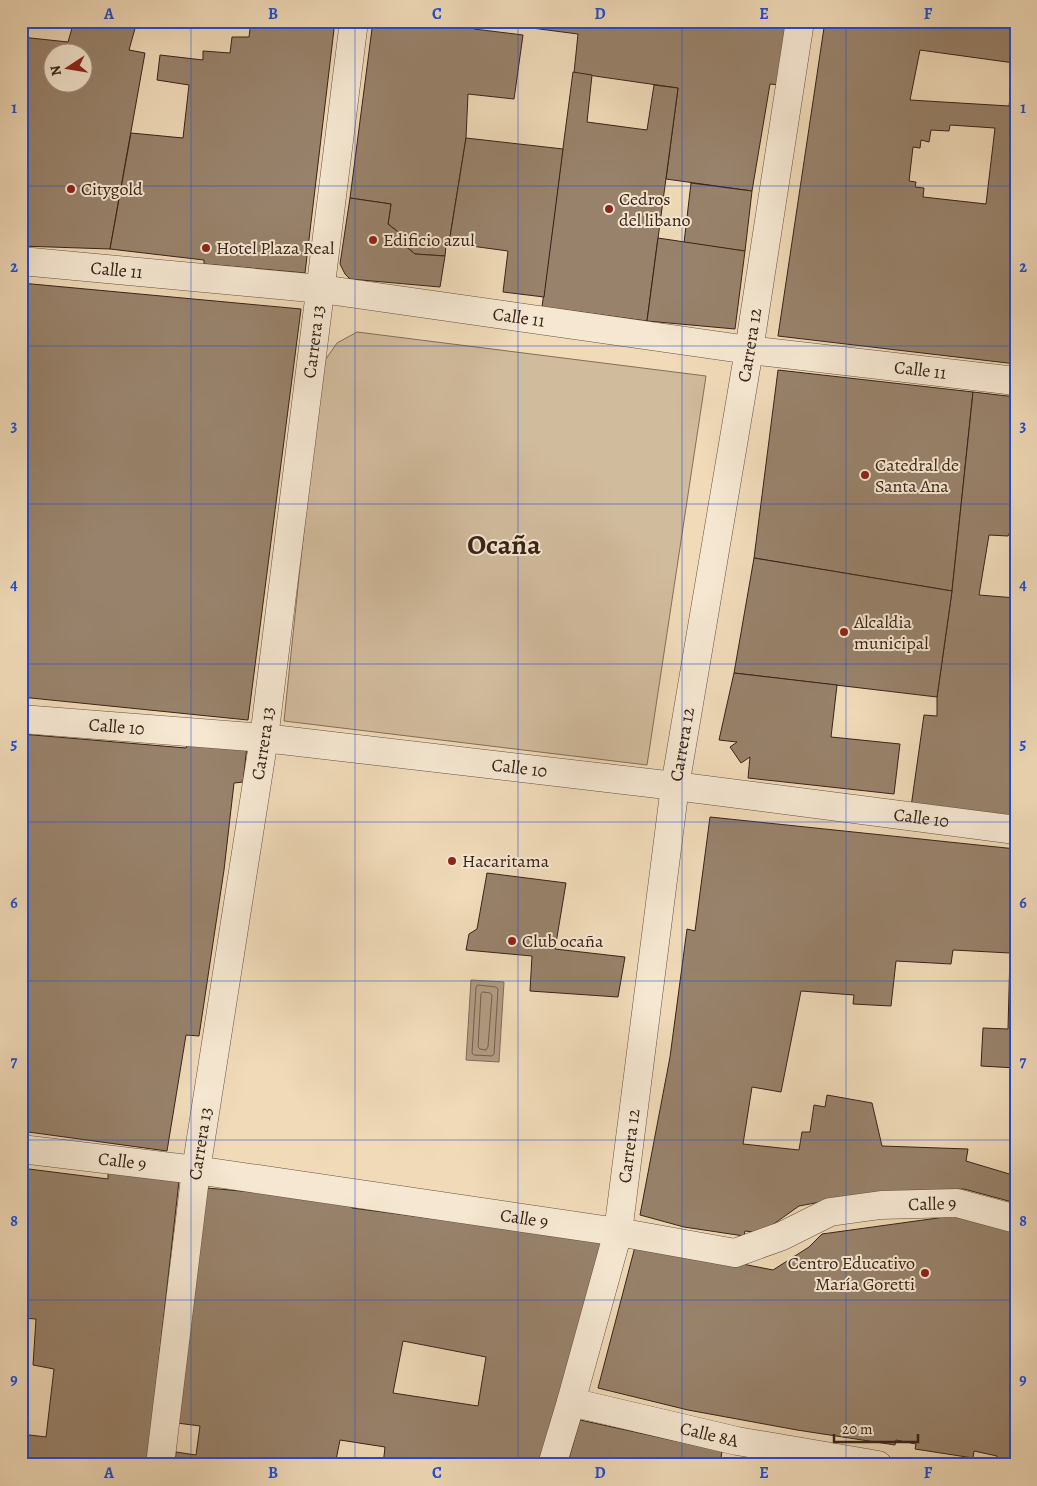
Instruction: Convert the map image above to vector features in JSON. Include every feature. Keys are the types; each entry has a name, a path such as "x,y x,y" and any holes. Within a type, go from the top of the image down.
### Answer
{"street":[{"name":"Carrera 13","path":"160,1465 196,1170 264,738 354,21"},
{"name":"Carrera 12","path":"552,1465 618,1232 675,786 749,350 800,21"},
{"name":"Calle 11","path":"21,261 321,289 749,350 1016,381"},
{"name":"Calle 10","path":"21,719 264,738 675,786 1016,830"},
{"name":"Calle 9","path":"21,1149 196,1170 618,1232 735,1253 782,1236 830,1212 881,1204 957,1203 1016,1219"},
{"name":"Calle 8A","path":"571,1402 735,1453 878,1465"}],"shaded area":[{"path":"357,332 706,376 647,765 284,721 321,366 337,343"}],"water":[{"path":"471,980 504,982 499,1062 466,1060"}],"building":[{"name":"Citygold","path":"74,21 137,21 129,50 145,53 110,249 21,246 21,37 68,42"},
{"path":"251,21 335,21 305,273 204,264 204,260 110,249 131,133 183,138 189,85 157,80 160,55 203,60 203,51 230,53 232,37 249,37"},
{"path":"373,21 475,21 474,29 523,35 514,99 468,94 466,138 449,243 446,245 445,256 415,254 404,245 402,235 388,224 391,204 350,198"},
{"path":"525,21 788,21 780,85 770,84 752,191 666,179 678,88 574,73 578,34 524,27"},
{"path":"825,21 1016,21 1016,364 778,336","holes":["920,50 1014,63 1009,106 910,100","950,125 995,128 986,204 923,197 924,188 915,187 916,182 909,181 913,147 920,148 921,140 929,142 931,130 949,131"]},
{"name":"Cedros del libano","path":"573,72 592,75 587,122 647,130 654,85 678,88 647,321 542,307"},
{"path":"466,138 563,149 544,297 503,292 508,251 449,243"},
{"path":"691,183 752,191 745,251 684,243"},
{"name":"Edificio azul","path":"350,198 391,204 388,224 402,235 404,245 415,254 445,256 440,287 350,279 340,264"},
{"path":"658,238 745,251 735,329 647,321"},
{"path":"21,283 301,309 248,720 21,697"},
{"name":"Catedral de Santa Ana","path":"778,370 973,392 952,591 754,558"},
{"path":"973,392 1016,397 1016,530 1011,530 1008,536 989,535 979,595 1016,598 1016,818 911,807 924,715 937,716 937,697 952,591"},
{"name":"Alcaldia municipal","path":"754,558 952,591 937,697 734,673"},
{"path":"734,673 837,685 831,737 900,744 894,794 748,778 750,757 741,763 730,747 737,742 719,740"},
{"path":"21,734 186,748 188,742 247,746 243,782 234,783 224,870 199,1036 186,1035 167,1151 21,1131"},
{"path":"710,817 1016,849 1016,1068 981,1066 983,1028 1008,1029 1010,953 953,950 951,964 896,961 891,1006 853,1004 854,995 801,991 781,1092 752,1087 743,1144 799,1150 802,1132 810,1132 814,1105 825,1107 827,1095 872,1103 882,1146 968,1149 966,1161 1016,1176 1016,1203 964,1189 863,1194 799,1206 761,1233 745,1231 744,1236 684,1227 640,1215 670,1057 687,929 695,931"},
{"name":"Club ocaña","path":"487,873 566,883 555,949 625,957 618,997 530,991 532,956 466,950 469,934 477,929"},
{"path":"21,1168 108,1179 108,1173 179,1181 147,1465 21,1465 21,1434 46,1437 54,1369 33,1365 36,1319 21,1318"},
{"path":"207,1188 353,1201 352,1208 437,1219 605,1235 538,1465 383,1465 385,1447 340,1440 335,1465 175,1465 176,1452 196,1455 200,1426 177,1423","holes":["403,1341 486,1357 478,1406 393,1393"]},
{"path":"974,1213 1016,1225 1016,1465 995,1464 997,1456 974,1451 973,1458 915,1449 916,1444 896,1440 895,1445 797,1430 688,1410 598,1388 636,1243 773,1270 809,1247 822,1234"},
{"path":"580,1420 722,1451 720,1465 567,1465"},
{"path":"748,1460 796,1465 747,1465"}],"place":[{"name":"Citygold","path":"71,189"},
{"name":"Cedros del libano","path":"609,209"},
{"name":"Edificio azul","path":"373,240"},
{"name":"Hotel Plaza Real","path":"206,248"},
{"name":"Catedral de Santa Ana","path":"865,475"},
{"name":"Alcaldia municipal","path":"844,632"},
{"name":"Hacaritama","path":"452,861"},
{"name":"Club ocaña","path":"512,941"},
{"name":"Centro Educativo María Goretti","path":"925,1273"}],"district":[{"name":"Ocaña","path":"504,545"}]}
